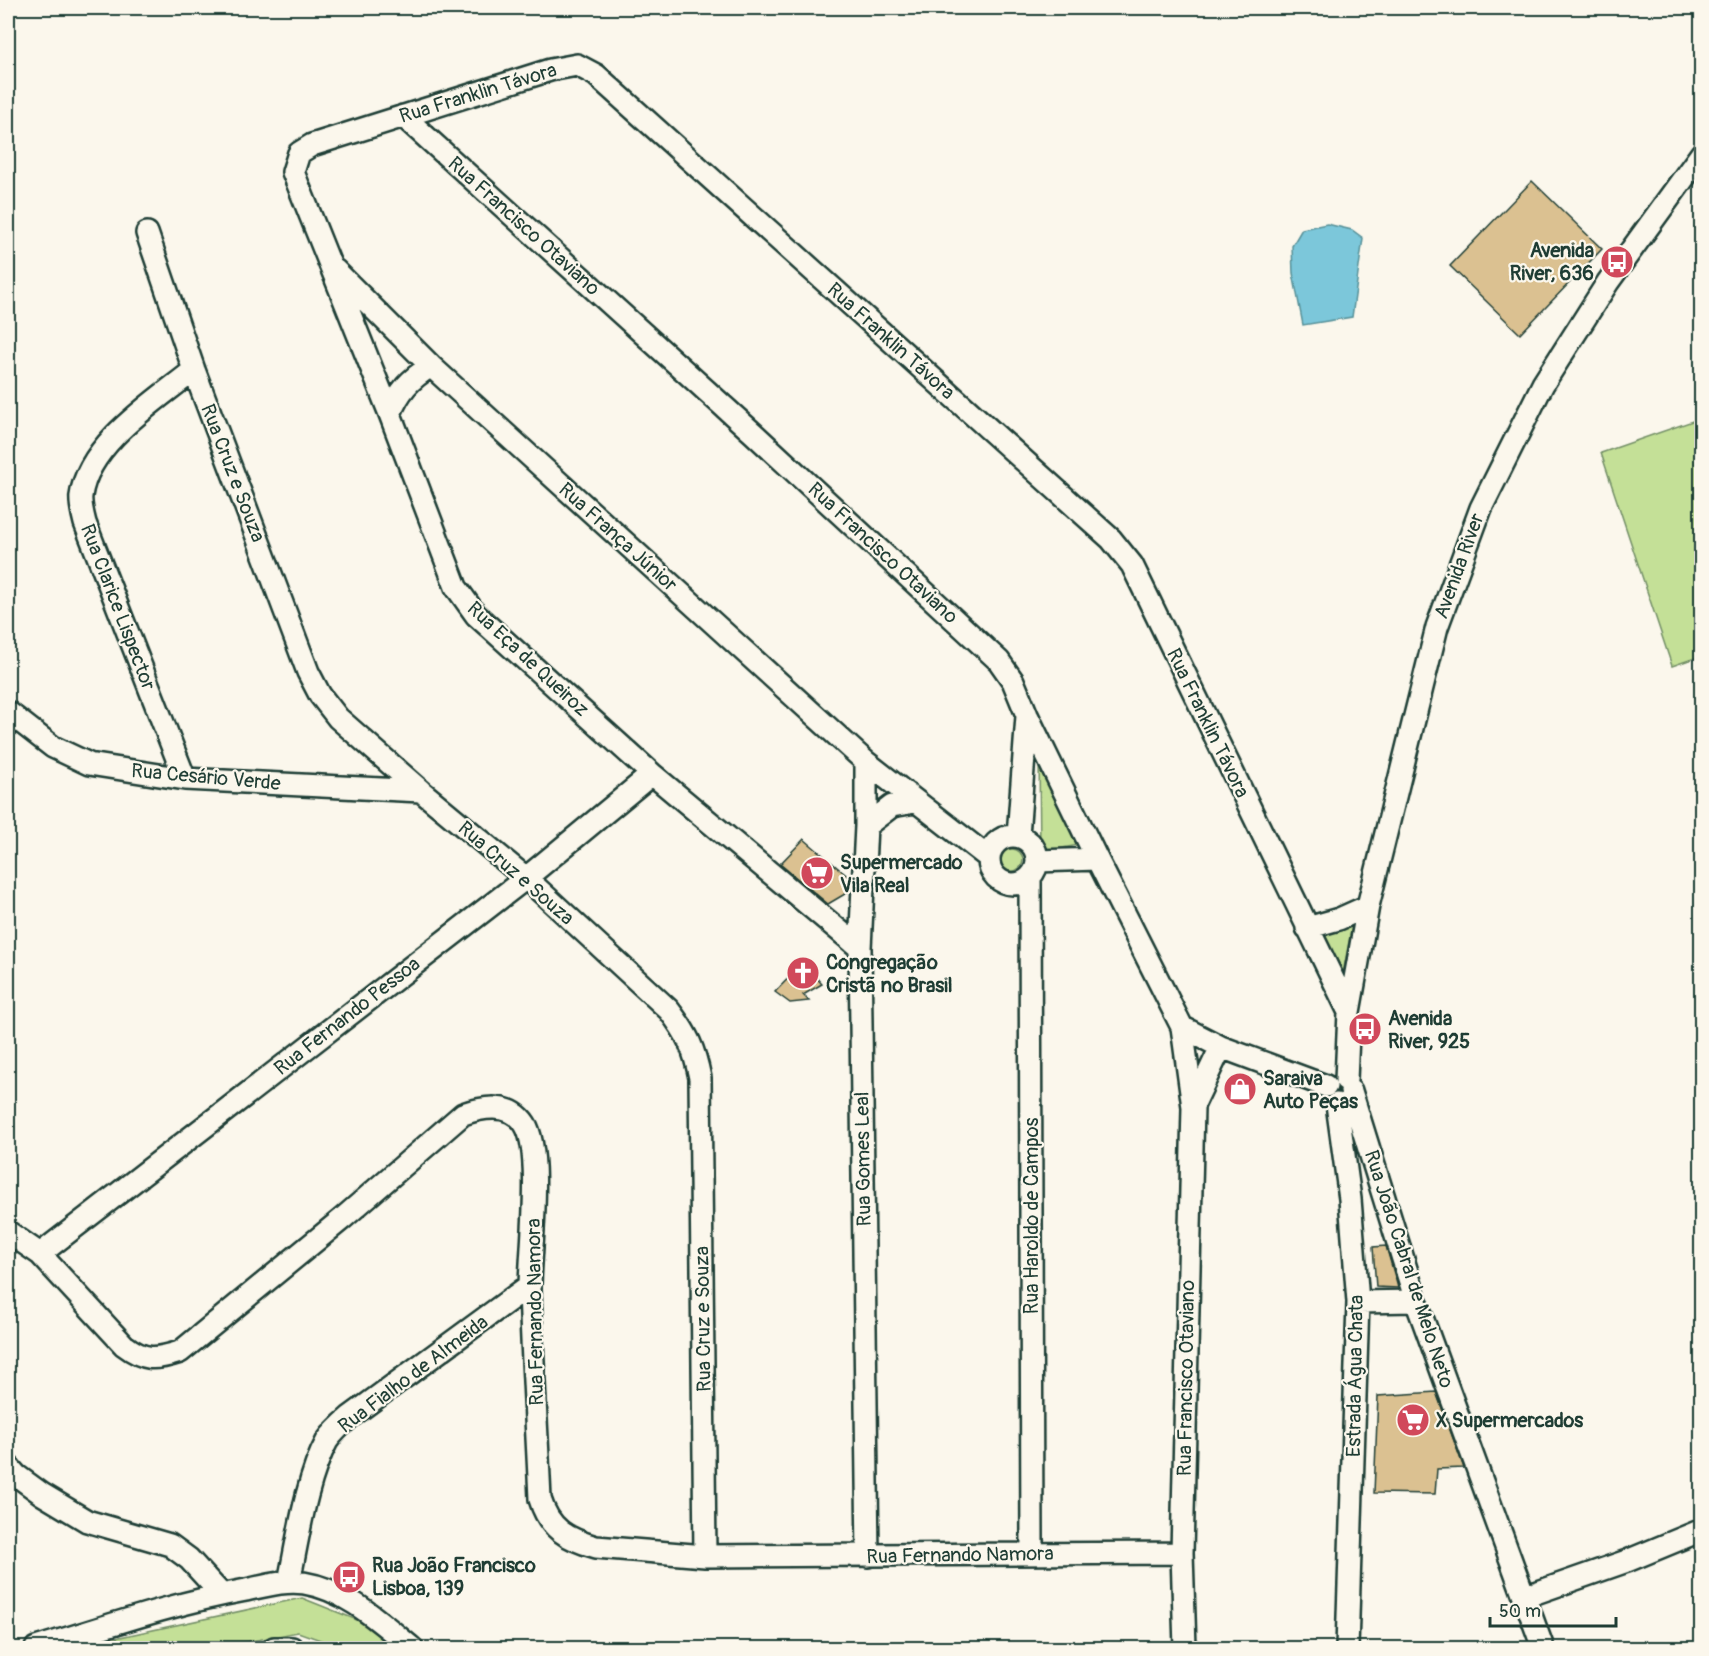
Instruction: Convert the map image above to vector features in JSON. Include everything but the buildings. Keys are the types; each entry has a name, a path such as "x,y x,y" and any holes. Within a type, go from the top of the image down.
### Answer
{"street":[{"name":"Rua Franklin Távora","path":"293,172 299,153 312,145 564,66 577,65 596,75 1111,539 1132,565 1349,1011"},
{"name":"Rua Francisco Otaviano","path":"403,117 736,417 999,661 1013,681 1027,715 1097,859 1182,1027 1193,1107 1182,1553 1185,1648"},
{"name":"Avenida River","path":"1339,1088 1349,1011 1368,906 1437,627 1481,508 1543,384 1608,282 1701,153"},
{"name":"Rua Eça de Queiroz","path":"293,172 390,414 456,587 466,602 476,615 652,774 860,948"},
{"name":"Rua Cruz e Souza","path":"147,233 194,370 304,661 320,695 338,718 526,878 669,1010 685,1031 695,1053 700,1078 705,1556"},
{"name":"Rua França Júnior","path":"328,264 431,366 866,762 988,858"},
{"path":"390,414 396,397 406,384 431,366"},
{"name":"Rua Clarice Lispector","path":"184,779 85,523 80,497 87,472 100,452 123,428 194,370"},
{"name":"Rua Cesário Verde","path":"8,712 52,747 89,764 184,779 421,791"},
{"path":"1018,836 1027,715"},
{"name":"Rua Gomes Leal","path":"866,762 866,826 860,948 868,1556"},
{"name":"Rua Fernando Pessoa","path":"40,1254 526,878 652,774"},
{"path":"866,826 892,806 915,802"},
{"path":"1018,836 1031,843 1035,849 1034,869 1023,883 1015,885 999,880 993,874 988,858 996,843 1003,838 1018,836"},
{"path":"1034,869 1097,859"},
{"name":"Rua Haroldo de Campos","path":"1032,1554 1034,869"},
{"path":"1307,928 1339,919 1368,906"},
{"path":"1182,1027 1221,1047 1339,1088"},
{"name":"Rua Francisco Otaviano","path":"1193,1107 1221,1047"},
{"name":"Rua João Cabral de Melo Neto","path":"1339,1088 1543,1648"},
{"name":"Estrada Água Chata","path":"1339,1088 1358,1302 1347,1648"},
{"name":"Rua Fernando Namora","path":"8,1232 40,1254 124,1345 137,1355 162,1358 180,1352 342,1219 463,1114 482,1107 499,1107 524,1123 531,1137 534,1171 534,1235 530,1285 540,1499 545,1514 564,1535 596,1547 705,1556 1182,1553"},
{"name":"Rua Fialho de Almeida","path":"289,1582 308,1497 318,1463 328,1440 350,1417 530,1285"},
{"path":"1358,1302 1416,1301"},
{"path":"8,1466 16,1475 42,1494 87,1521 170,1545 189,1559 221,1594"},
{"path":"1524,1597 1627,1561 1701,1530"},
{"path":"37,1648 221,1594 289,1582 306,1583 337,1594 360,1606 412,1648"},
{"path":"274,1648 292,1648"}],"green space":[{"path":"1701,418 1701,656 1672,666 1601,453"},
{"path":"1039,753 1084,844 1040,852"},
{"path":"1012,849 1020,852 1023,860 1020,868 1012,871 1004,868 1001,860 1004,852"},
{"path":"1353,920 1341,984 1319,934"},
{"path":"302,1598 357,1620 394,1648 343,1648 298,1632 216,1648 77,1648 97,1642"}],"water":[{"path":"1327,224 1352,230 1363,238 1352,317 1303,325 1293,273 1292,246 1302,229"}],"place":[{"name":"Avenida River, 636","path":"1617,262"},
{"name":"Supermercado Vila Real","path":"817,873"},
{"name":"Congregação Cristã no Brasil","path":"803,973"},
{"name":"Avenida River, 925","path":"1365,1029"},
{"name":"Saraiva Auto Peças","path":"1240,1089"},
{"name":"X Supermercados","path":"1413,1420"},
{"name":"Rua João Francisco Lisboa, 139","path":"349,1577"}]}
